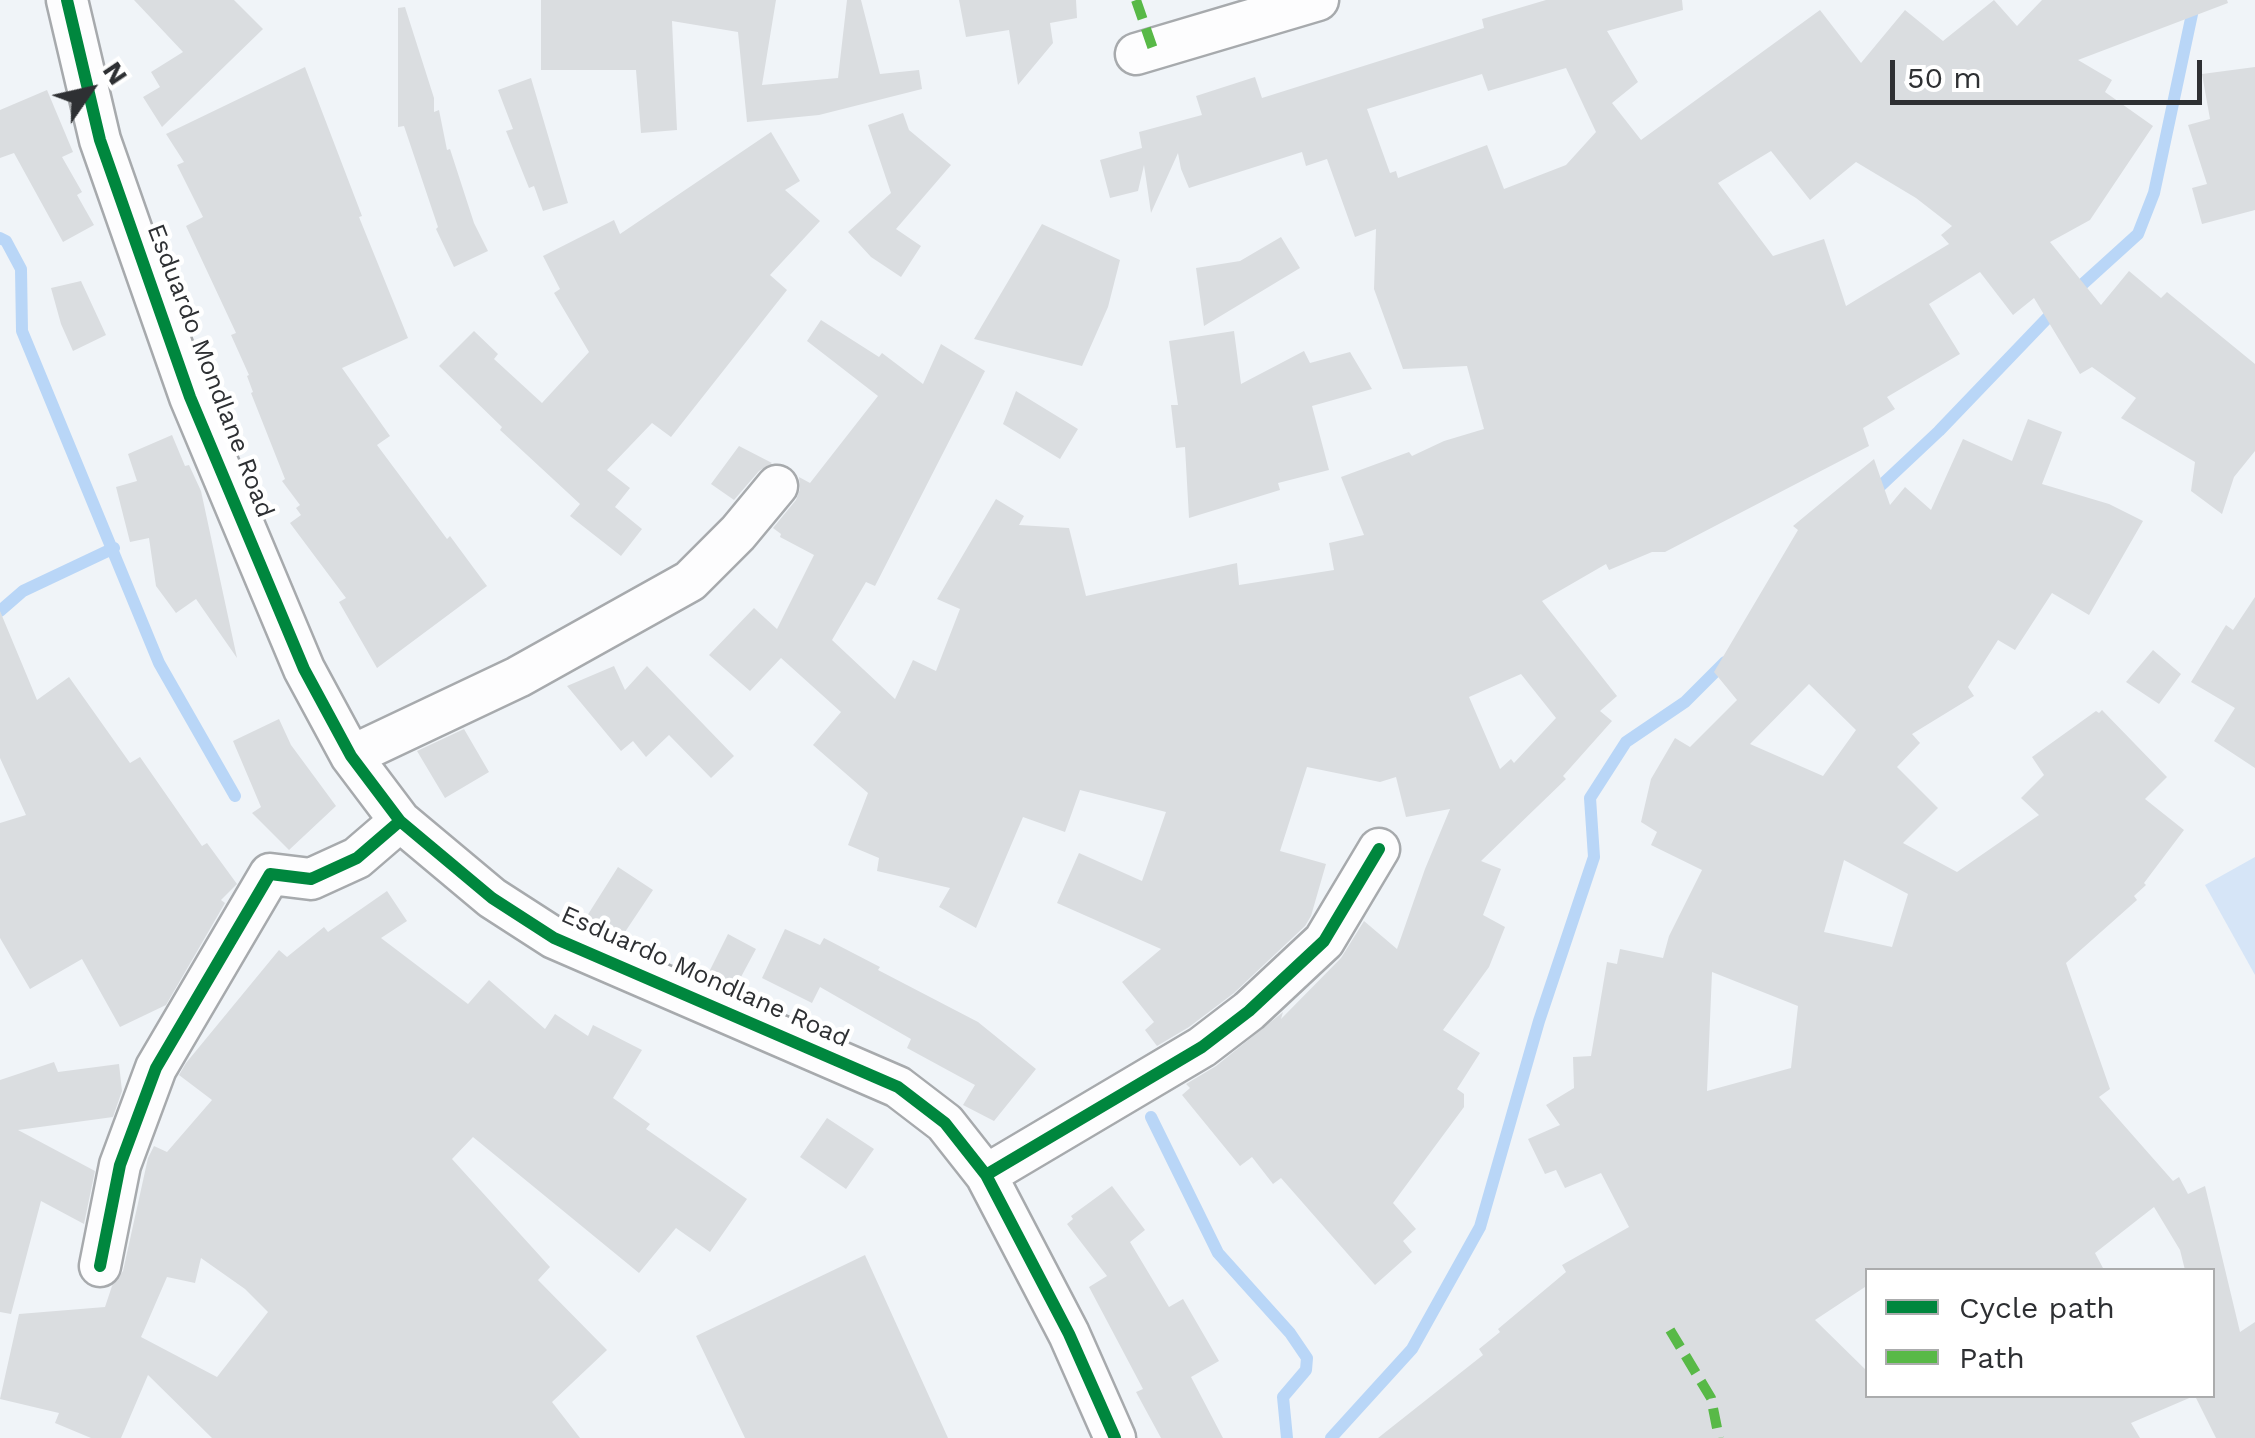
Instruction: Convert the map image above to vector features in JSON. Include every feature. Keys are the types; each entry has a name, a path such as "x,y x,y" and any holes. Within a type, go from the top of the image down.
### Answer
{"street":[{"name":"Esduardo Mondlane Road","path":"67,0 100,140 184,382 304,669 351,756 400,821 492,898 554,938 898,1087 945,1123 986,1175 1070,1334 1114,1438"},
{"path":"1136,54 1318,0"},
{"path":"351,756 518,676 690,581 777,486"},
{"path":"100,1266 120,1165 156,1068 270,874 312,878 357,858 400,821"},
{"path":"986,1175 1202,1048 1249,1011 1324,942 1379,849"}],"shaded area":[{"path":"2255,857 2255,975 2205,885"}],"building":[{"path":"134,0 234,0 263,29 162,127 143,97 160,87 151,72 183,52"},
{"path":"541,0 776,0 762,85 838,78 847,0 861,0 880,74 919,70 922,89 819,115 747,122 738,32 672,21 677,130 641,133 636,70 541,70"},
{"path":"959,0 1076,0 1077,18 1050,23 1053,43 1018,85 1009,30 966,37"},
{"path":"1546,0 1682,0 1683,10 1607,31 1638,82 1612,103 1641,140 1820,10 1861,63 1905,10 1943,41 1994,0 2017,26 2042,0 2227,0 2228,3 2078,60 2112,80 2105,92 2153,126 2090,220 2050,242 2101,305 2129,271 2161,298 2167,292 2255,364 2255,451 2234,477 2222,514 2191,491 2195,462 2121,418 2136,398 2092,367 2080,374 2034,298 2013,315 1980,272 1929,304 1960,354 1887,397 1895,409 1863,428 1869,446 1665,552 1652,552 1609,570 1606,564 1542,601 1617,696 1600,711 1612,721 1563,776 1566,779 1481,861 1501,869 1483,915 1505,927 1489,967 1443,1030 1480,1053 1457,1089 1464,1094 1464,1107 1393,1203 1416,1229 1403,1241 1412,1252 1375,1285 1281,1178 1273,1184 1252,1157 1240,1166 1182,1095 1190,1088 1186,1084 1216,1066 1283,1012 1281,1019 1341,958 1364,921 1397,949 1450,809 1406,817 1396,777 1380,782 1307,767 1280,851 1326,864 1311,916 1234,993 1157,1046 1145,1030 1154,1022 1122,982 1161,949 1057,903 1079,853 1142,881 1166,812 1080,790 1065,832 1023,817 976,928 939,907 950,888 877,871 879,858 848,845 868,793 813,745 841,712 781,658 750,691 709,655 754,608 777,629 814,555 780,537 773,528 796,500 799,477 810,483 878,396 807,341 821,320 879,357 882,353 923,384 941,344 985,371 875,586 866,582 832,640 895,699 913,660 936,671 960,609 937,599 996,499 1024,516 1019,525 1069,528 1086,596 1237,563 1239,585 1334,570 1329,543 1364,535 1341,477 1484,429 1467,366 1403,369 1374,289 1376,229 1355,237 1327,159 1306,166 1302,152 1189,188 1178,153 1151,213 1144,165 1138,191 1110,198 1100,160 1142,148 1139,132 1202,115 1196,96 1255,77 1262,98 1484,28 1482,19","holes":["1566,68 1596,132 1566,165 1504,189 1487,145 1398,178 1396,171 1390,173 1367,109 1482,74 1488,91","1771,151 1810,200 1856,162 1916,198 1952,226 1941,235 1949,244 1846,306 1824,239 1773,256 1718,183","1521,674 1556,718 1514,763 1511,759 1500,769 1469,697"]},
{"path":"405,7 434,98 434,112 439,110 447,150 450,149 474,223 488,251 454,267 436,229 404,126 398,127 398,8"},
{"path":"305,67 408,338 342,368 390,436 377,445 487,586 377,668 339,602 346,598 290,523 301,515 296,508 300,505 282,481 285,479 251,393 249,375 231,335 236,333 186,226 203,217 177,165 184,162 166,134"},
{"path":"2255,67 2255,210 2202,224 2192,188 2207,184 2188,125 2210,119 2202,74"},
{"path":"531,78 568,203 543,211 534,186 529,188 506,131 513,129 498,90"},
{"path":"47,90 73,152 62,157 82,192 77,195 94,225 63,242 14,153 0,158 0,110"},
{"path":"903,113 909,130 951,165 896,229 921,246 901,277 871,257 848,232 891,193 868,125"},
{"path":"771,132 800,181 785,190 820,221 770,275 787,290 671,437 652,423 607,470 630,488 615,507 642,529 621,556 570,516 580,504 500,430 502,427 439,366 474,331 498,354 494,359 542,403 589,352 554,293 560,289 543,256 614,220 620,234"},
{"path":"1042,224 1120,260 1108,307 1082,366 974,339"},
{"path":"1281,237 1300,268 1204,326 1196,268 1240,261"},
{"path":"81,281 106,335 73,351 51,288"},
{"path":"1234,331 1241,384 1304,351 1310,363 1350,352 1372,389 1312,406 1329,470 1278,483 1280,490 1189,518 1185,447 1176,448 1171,405 1178,405 1169,341"},
{"path":"1016,391 1078,429 1060,459 1003,424"},
{"path":"2028,419 2062,432 2042,484 2109,504 2143,521 2089,615 2052,593 2015,650 1998,640 1968,687 1974,696 1912,734 1920,743 1897,767 1938,808 1903,843 1957,872 2039,815 2021,798 2044,775 2032,757 2096,711 2102,710 2167,777 2145,799 2184,830 2134,896 2137,900 2066,963 2110,1089 2099,1097 2173,1181 2179,1177 2188,1194 2205,1186 2240,1332 2255,1322 2255,1438 2216,1438 2196,1398 2215,1398 2215,1268 2184,1268 2180,1250 2154,1207 2095,1253 2103,1268 1865,1268 1865,1287 1815,1320 1865,1369 1865,1398 2189,1398 2131,1423 2140,1438 1378,1438 1483,1355 1479,1349 1500,1332 1498,1329 1566,1272 1562,1265 1629,1227 1601,1173 1565,1188 1556,1170 1545,1174 1528,1139 1560,1125 1546,1105 1574,1088 1573,1057 1591,1056 1607,962 1617,964 1620,949 1663,958 1669,936 1702,870 1651,845 1657,832 1641,822 1651,779 1675,738 1690,747 1737,700 1714,672 1798,530 1793,526 1874,459 1890,505 1905,487 1931,510 1963,439 2012,461","holes":["1809,684 1856,730 1823,776 1750,744","1844,860 1908,894 1892,947 1824,932","1712,972 1798,1006 1791,1068 1707,1091"]},
{"path":"172,435 201,491 237,658 196,599 176,613 156,586 149,538 130,542 116,487 137,481 128,454"},
{"path":"739,446 772,463 759,471 734,500 711,484"},
{"path":"2255,597 2255,768 2214,741 2235,708 2191,682 2226,625 2233,630"},
{"path":"0,611 37,700 69,677 130,763 140,757 202,846 207,843 237,884 221,900 225,903 166,1005 120,1027 82,959 30,989 0,938 0,823 26,815 0,758"},
{"path":"2153,650 2181,674 2159,704 2126,682"},
{"path":"614,666 625,690 647,666 734,756 711,778 669,735 646,757 633,741 621,751 567,686"},
{"path":"279,719 291,745 336,806 289,850 252,813 261,807 233,741"},
{"path":"464,729 489,772 445,798 417,751"},
{"path":"618,867 653,890 621,938 587,916"},
{"path":"387,891 407,921 381,938 468,1004 489,980 545,1029 555,1014 588,1036 593,1025 642,1050 613,1098 650,1124 646,1129 747,1199 710,1252 676,1228 639,1273 473,1137 452,1159 550,1267 538,1280 607,1350 552,1402 580,1438 212,1438 148,1375 121,1438 91,1438 55,1423 59,1413 0,1399 19,1314 105,1307 112,1286 123,1271 154,1146 167,1152 212,1100 179,1075 186,1063 279,950 287,957 324,927 328,932","holes":["201,1258 245,1289 268,1312 217,1377 141,1337 167,1277 195,1283"]},
{"path":"785,929 820,945 824,938 880,967 878,970 978,1022 1036,1069 994,1121 963,1105 975,1085 907,1048 911,1039 820,987 812,1003 762,978"},
{"path":"728,934 756,949 734,990 706,978"},
{"path":"54,1062 58,1072 119,1064 122,1091 113,1117 18,1130 95,1171 84,1224 41,1201 11,1314 0,1312 0,1080"},
{"path":"827,1118 874,1149 846,1189 800,1157"},
{"path":"1112,1186 1145,1230 1130,1242 1169,1307 1183,1299 1219,1361 1191,1377 1223,1438 1161,1438 1136,1392 1143,1389 1089,1287 1107,1276 1067,1224 1073,1219 1071,1216"},
{"path":"865,1255 948,1438 745,1438 696,1336"}],"waterway":[{"path":"2074,292 2138,234 2154,193 2195,0"},
{"path":"0,238 6,241 21,269 22,331 159,663 235,796"},
{"path":"1873,493 1939,431 2056,309"},
{"path":"0,611 23,591 114,548"},
{"path":"1331,1438 1412,1349 1480,1227 1539,1021 1594,857 1590,798 1626,742 1685,702 1725,662"},
{"path":"1151,1117 1218,1253 1290,1333 1307,1358 1306,1370 1283,1397 1287,1438"}],"marked path":[{"path":"1136,0 1153,49"},
{"path":"1670,1330 1711,1398 1719,1438"}],"cycle path":[{"path":"67,0 100,140 190,397 304,669 351,756 400,821 492,898 554,938 898,1087 945,1123 986,1175 1069,1334 1115,1438"},
{"path":"100,1266 120,1165 156,1068 270,874 311,879 357,858 400,821"},
{"path":"986,1175 1202,1047 1249,1011 1324,941 1379,849"}]}
